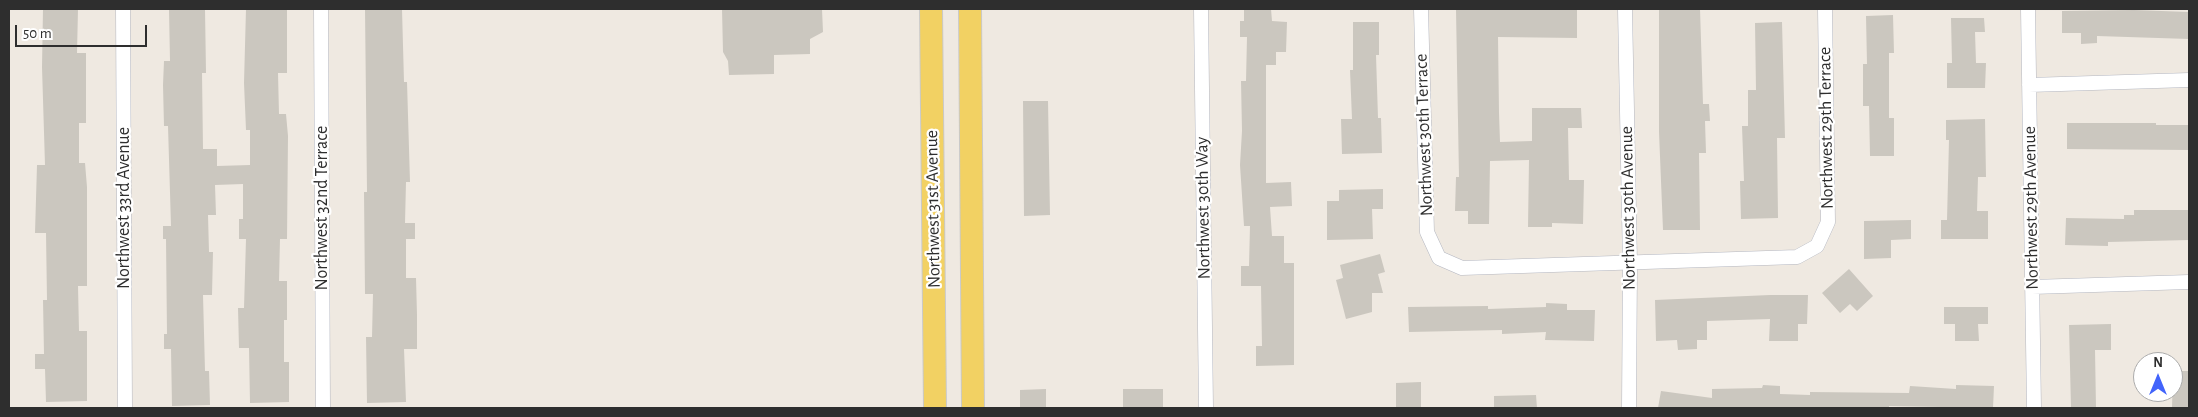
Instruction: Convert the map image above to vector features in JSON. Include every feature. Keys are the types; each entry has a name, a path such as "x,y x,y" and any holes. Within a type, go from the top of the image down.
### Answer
{"main road":[{"name":"Northwest 31st Avenue","path":"931,9 935,408"},
{"path":"970,9 973,408"}],"street":[{"name":"Northwest 33rd Avenue","path":"123,9 126,408"},
{"name":"Northwest 32nd Terrace","path":"321,9 323,408"},
{"name":"Northwest 30th Way","path":"1200,9 1206,408"},
{"name":"Northwest 30th Terrace","path":"1421,9 1427,232 1439,258 1462,268 1630,264"},
{"name":"Northwest 30th Avenue","path":"1625,9 1630,264 1629,408"},
{"name":"Northwest 29th Terrace","path":"1630,264 1797,257 1817,246 1828,222 1824,9"},
{"name":"Northwest 29th Avenue","path":"2028,9 2034,408"},
{"path":"2029,85 2189,80"},
{"path":"2032,287 2189,282"}],"building":[{"path":"43,9 78,9 77,53 86,53 86,123 79,123 79,163 85,163 87,187 87,286 78,286 79,331 87,331 87,401 46,402 45,369 35,369 35,354 44,354 43,300 47,300 46,233 35,233 37,165 45,165 42,67"},
{"path":"169,9 205,9 206,73 202,73 203,149 217,149 217,166 250,165 250,130 246,130 244,83 246,9 287,9 287,73 278,73 279,114 286,114 288,136 287,239 280,239 279,281 287,281 287,320 284,320 284,362 289,362 289,402 250,403 249,348 239,348 238,308 244,308 246,239 239,239 239,219 243,219 243,184 215,185 216,215 208,215 209,252 213,252 212,295 203,295 205,371 209,371 210,405 172,406 171,349 164,349 164,334 167,334 166,239 163,239 163,226 171,226 168,126 164,126 163,85 164,61 170,61"},
{"path":"365,9 402,9 404,82 407,82 410,182 406,182 405,223 415,223 415,239 406,239 406,278 416,278 417,315 417,349 404,349 406,402 367,403 366,337 372,337 373,294 365,294 364,192 367,192"},
{"path":"722,9 822,9 823,32 810,39 810,54 774,55 774,74 729,75 728,61 723,52"},
{"path":"1244,9 1271,9 1272,21 1287,22 1286,52 1276,52 1276,65 1266,65 1266,183 1291,182 1292,206 1270,207 1272,236 1284,236 1284,263 1294,263 1294,365 1256,366 1256,346 1262,346 1261,286 1241,286 1241,266 1249,266 1250,226 1244,226 1240,165 1242,131 1241,81 1246,81 1247,37 1240,37 1240,21 1244,21"},
{"path":"1577,9 1577,38 1498,37 1499,113 1500,142 1532,141 1532,108 1581,108 1582,128 1568,128 1569,180 1584,180 1583,224 1552,223 1552,227 1528,227 1529,160 1490,161 1489,224 1468,224 1468,211 1455,211 1456,177 1459,177 1456,10"},
{"path":"1659,9 1700,9 1703,104 1709,104 1710,121 1705,121 1706,153 1699,153 1700,230 1663,230 1659,132"},
{"path":"2134,10 2189,12 2189,39 2097,36 2097,43 2081,44 2081,33 2062,33 2062,11"},
{"path":"1893,15 1894,53 1889,53 1889,118 1894,118 1894,156 1870,156 1869,106 1863,106 1863,64 1867,64 1866,16"},
{"path":"1951,18 1984,18 1985,32 1975,32 1976,63 1986,63 1985,88 1947,88 1947,63 1952,63"},
{"path":"1353,22 1379,22 1379,55 1376,55 1378,118 1381,118 1382,153 1342,154 1341,119 1352,119 1350,70 1353,70"},
{"path":"1782,22 1785,138 1777,138 1778,218 1741,219 1740,181 1744,181 1742,126 1748,126 1748,90 1756,90 1755,23"},
{"path":"1023,101 1048,101 1050,215 1024,216"},
{"path":"1985,119 1986,177 1978,177 1977,211 1988,211 1988,239 1941,239 1941,220 1947,220 1949,140 1946,140 1946,120"},
{"path":"2067,123 2189,125 2189,150 2067,149"},
{"path":"1383,189 1383,209 1372,209 1373,239 1327,240 1327,201 1339,201 1339,190"},
{"path":"2134,210 2189,210 2189,240 2108,242 2108,246 2065,245 2066,218 2124,219 2124,215 2134,215"},
{"path":"1911,220 1911,239 1891,240 1891,258 1864,259 1864,221"},
{"path":"1380,254 1385,272 1378,274 1383,293 1372,293 1372,312 1346,319 1336,280 1343,278 1340,265"},
{"path":"1849,269 1873,296 1857,311 1850,304 1840,313 1822,293"},
{"path":"1808,295 1807,324 1798,324 1798,341 1769,341 1770,319 1707,321 1707,340 1697,340 1697,349 1678,350 1677,340 1656,341 1655,300"},
{"path":"1546,303 1567,304 1567,310 1595,310 1594,341 1545,340 1546,332 1502,334 1502,330 1409,332 1408,307 1488,306 1488,309 1546,307"},
{"path":"1944,307 1988,307 1988,324 1978,324 1979,341 1955,341 1955,324 1944,324"},
{"path":"2111,324 2111,350 2095,350 2096,408 2071,408 2069,325"},
{"path":"2183,371 2189,371 2189,408 2172,408 2172,402 2183,402"},
{"path":"1421,382 1421,408 1396,408 1396,383"},
{"path":"1763,385 1780,386 1780,394 1810,395 1810,392 1909,393 1910,386 1956,389 1956,385 1994,386 1993,408 1889,406 1889,408 1658,408 1661,391 1712,398 1712,389 1762,388"},
{"path":"1046,389 1046,408 1020,408 1020,390"},
{"path":"1123,389 1163,389 1163,408 1123,408"},
{"path":"1536,395 1537,408 1494,408 1494,396"}]}
